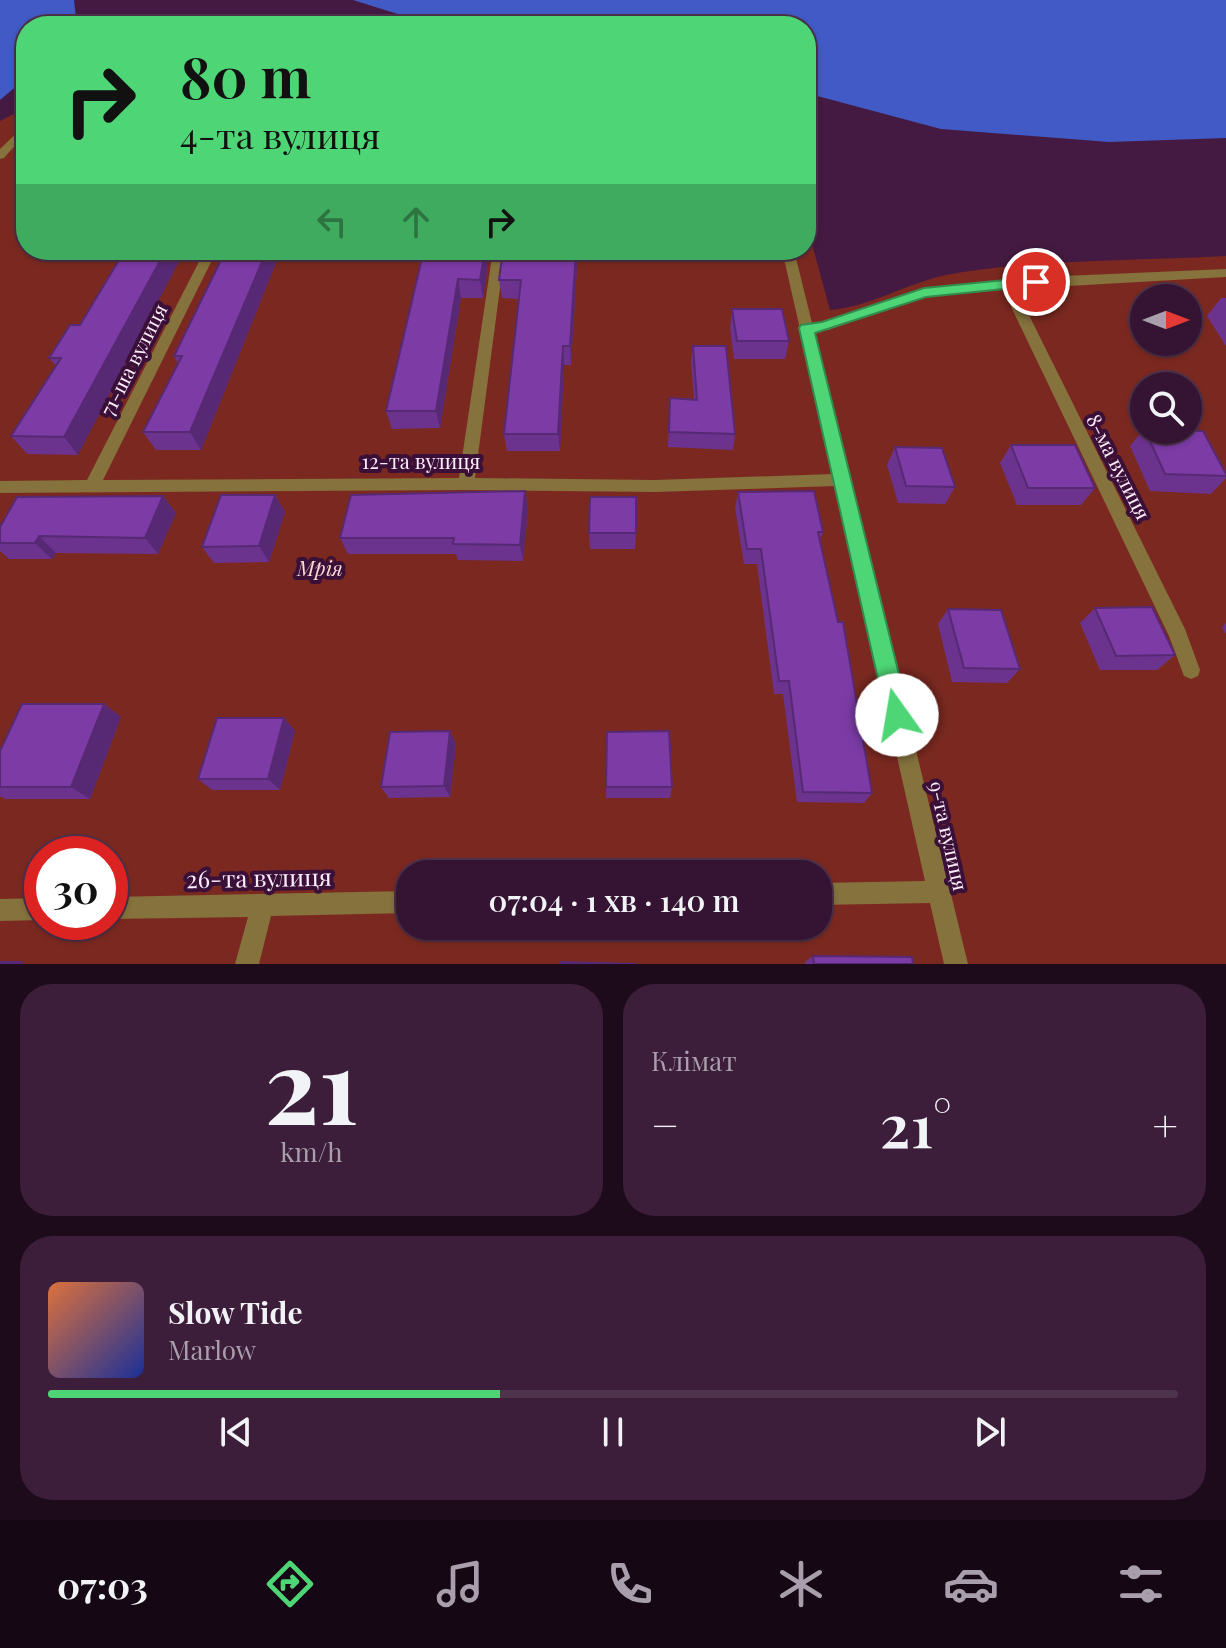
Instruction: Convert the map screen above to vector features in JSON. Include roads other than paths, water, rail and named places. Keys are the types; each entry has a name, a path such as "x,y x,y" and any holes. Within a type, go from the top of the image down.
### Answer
{"street":[{"path":"0,156 16,138"},
{"name":"71-ша вулиця","path":"91,488 206,260"},
{"path":"466,484 498,260"},
{"name":"9-та вулиця","path":"790,260 956,964"},
{"path":"806,328 823,327 924,293 1007,284 1226,273"},
{"name":"8-ма вулиця","path":"1007,284 1178,635 1191,670"},
{"name":"12-та вулиця","path":"0,487 655,486 842,480"},
{"path":"832,894 939,892"},
{"name":"26-та вулиця","path":"128,908 396,902"},
{"path":"247,964 263,905"},
{"path":"0,910 24,909"}],"water":[{"path":"0,0 74,0 76,16 16,16 16,86 0,100"},
{"path":"353,0 1226,0 1226,138 1109,142 941,129 816,96 816,16 404,16"}],"park label":[{"name":"Мрія","path":"320,569"}]}
